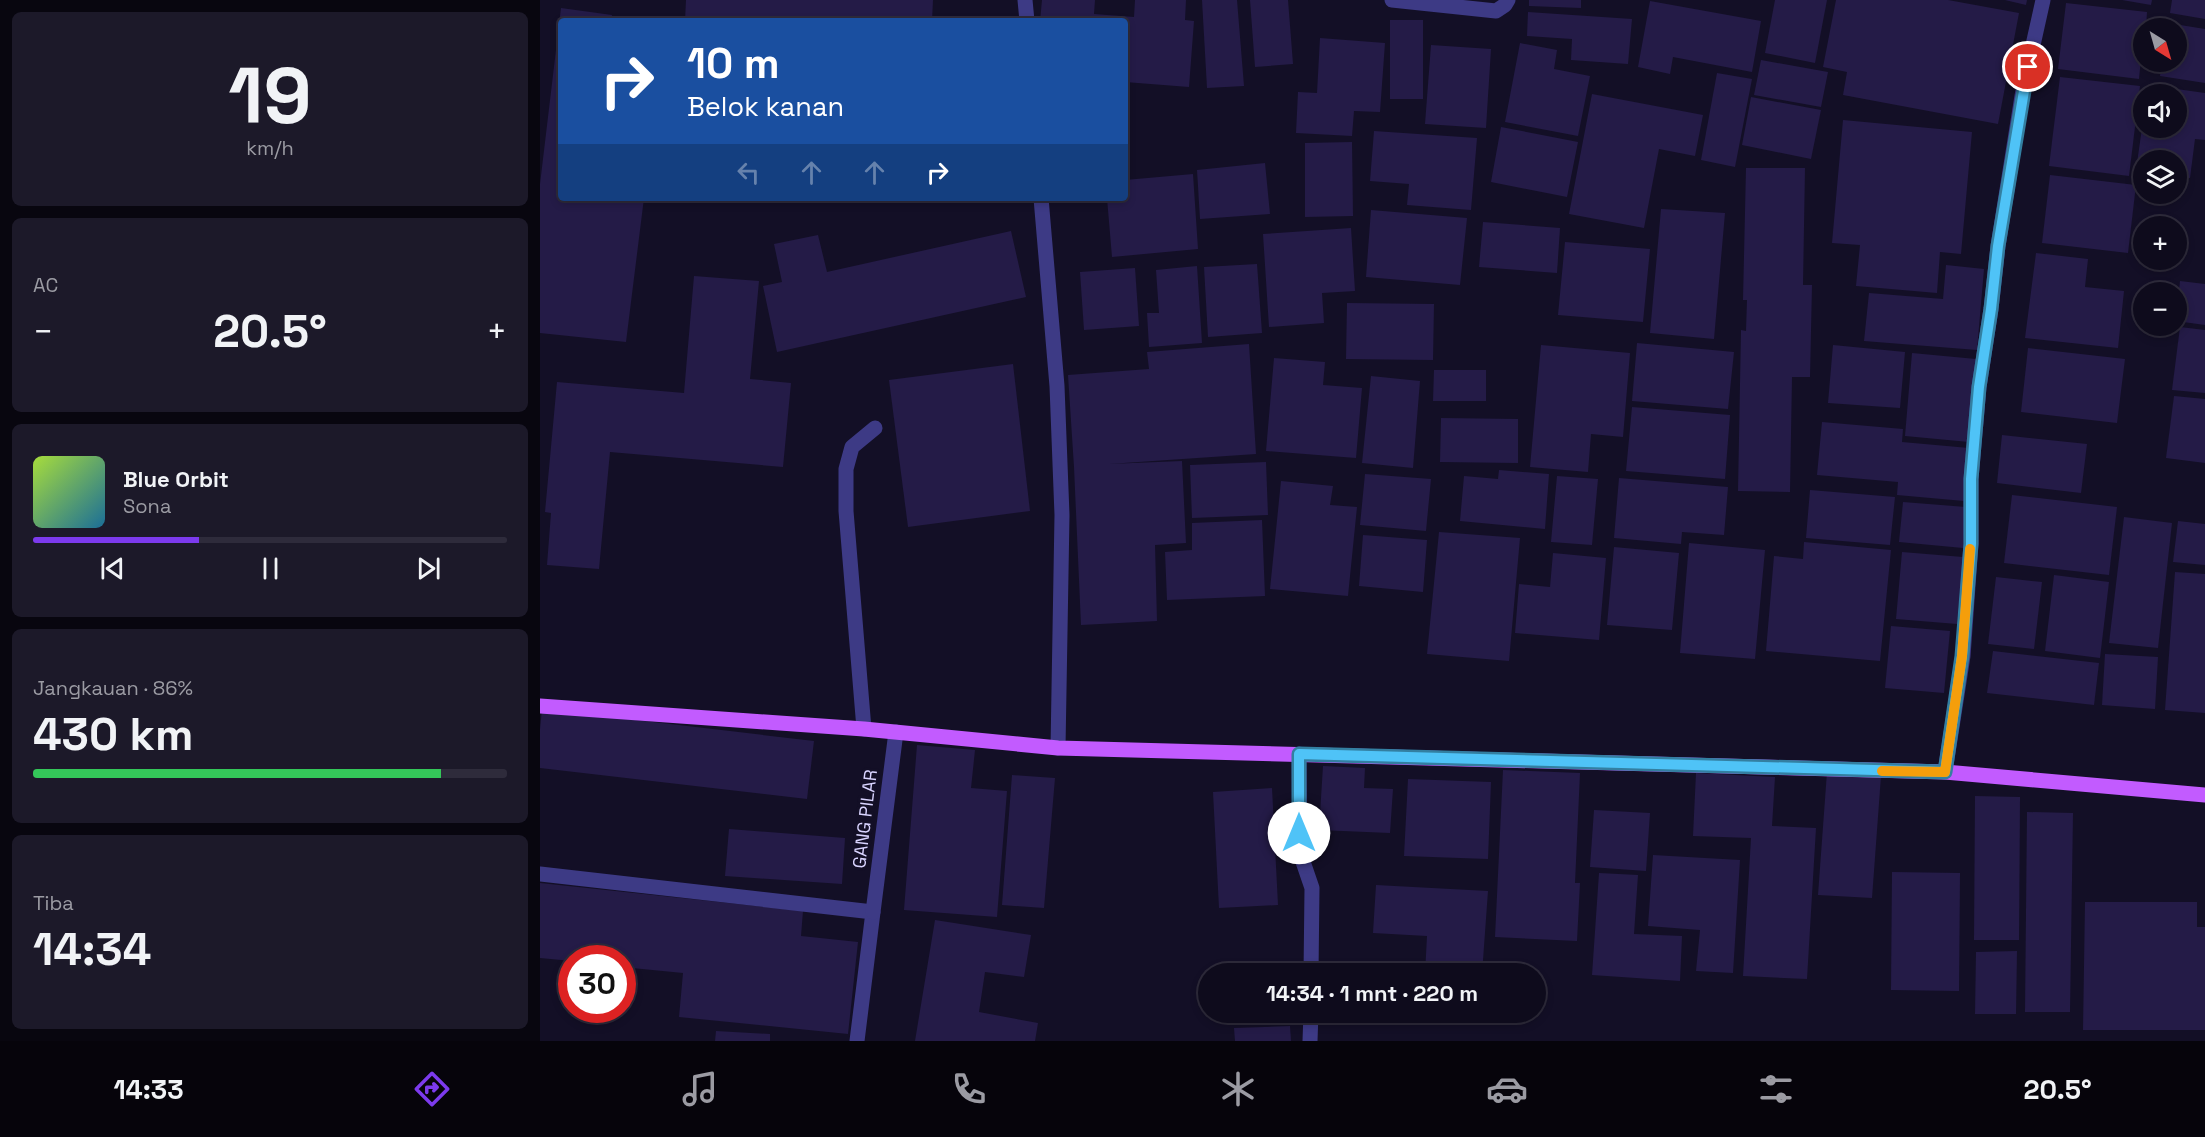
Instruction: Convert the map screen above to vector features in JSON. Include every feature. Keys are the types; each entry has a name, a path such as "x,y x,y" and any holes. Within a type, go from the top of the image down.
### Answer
{"main road":[{"path":"540,706 864,729 1058,748 1945,772 2205,795"}],"street":[{"path":"1025,0 1027,18"},
{"path":"1392,0 1496,10 1505,5 1508,0"},
{"path":"1945,772 1962,656 1971,544 1971,479 1979,387 1998,246 2023,90 2043,0"},
{"path":"1041,201 1057,386 1062,515 1058,748"},
{"path":"864,729 846,511 846,469 852,447 875,428"},
{"name":"GANG PILAR","path":"857,1041 896,732"},
{"path":"1299,754 1300,853 1312,888 1311,963"},
{"path":"540,874 873,912"},
{"path":"1310,1041 1311,1023"}],"building":[{"path":"686,0 933,0 932,18 685,18"},
{"path":"1042,0 1095,0 1094,14 1134,17 1135,0 1186,0 1185,20 1194,21 1189,87 1128,82 1128,18 1040,18"},
{"path":"1202,0 1237,0 1244,86 1207,88"},
{"path":"1250,0 1288,0 1293,64 1255,67"},
{"path":"1529,0 1581,0 1581,8 1529,6"},
{"path":"1775,0 1827,0 1815,63 1765,53"},
{"path":"1836,0 1948,0 2019,13 1998,124 1843,95 1847,72 1823,67"},
{"path":"2005,0 2027,0 2026,5"},
{"path":"2122,0 2152,0 2151,5"},
{"path":"2172,0 2205,0 2205,19 2170,13"},
{"path":"1650,1 1761,21 1752,72 1673,57 1670,74 1638,67"},
{"path":"2066,3 2147,12 2147,18 2133,18 2133,72 2140,72 2139,79 2058,69"},
{"path":"561,8 612,15 612,18 560,18"},
{"path":"1528,12 1632,19 1628,64 1571,60 1572,39 1527,36"},
{"path":"1390,20 1423,20 1423,99 1390,99"},
{"path":"2187,26 2205,29 2205,83 2160,76 2161,72 2187,72"},
{"path":"558,33 558,201 644,201 626,342 540,333 540,184"},
{"path":"1320,38 1385,43 1380,112 1354,111 1352,136 1296,133 1298,92 1317,93"},
{"path":"1520,43 1557,50 1554,69 1590,76 1578,136 1505,122"},
{"path":"1431,45 1491,49 1486,128 1425,124"},
{"path":"1761,60 1828,72 1821,107 1754,95"},
{"path":"1717,73 1752,79 1735,167 1701,160"},
{"path":"2060,77 2133,85 2134,138 2129,176 2049,166"},
{"path":"2187,90 2205,93 2205,140 2195,139 2190,178 2187,178 2187,150 2139,150 2141,138 2187,138"},
{"path":"1592,94 1703,115 1695,156 1659,149 1644,228 1569,214"},
{"path":"1751,97 1821,110 1811,159 1742,145"},
{"path":"1843,120 1972,132 1961,254 1940,252 1937,293 1856,286 1860,245 1832,243"},
{"path":"1501,127 1578,142 1567,197 1491,182"},
{"path":"1374,131 1477,138 1471,210 1407,205 1409,184 1370,181"},
{"path":"1352,142 1353,216 1305,217 1305,143"},
{"path":"1265,163 1270,214 1200,219 1197,170"},
{"path":"1746,168 1805,168 1803,285 1812,285 1810,377 1792,377 1790,492 1738,491 1741,330 1746,331 1747,300 1743,300"},
{"path":"1193,174 1198,249 1112,257 1107,201 1128,201 1128,180"},
{"path":"2050,175 2133,185 2134,204 2128,253 2042,243"},
{"path":"1661,209 1725,213 1714,339 1650,333"},
{"path":"1371,210 1467,218 1460,285 1366,277"},
{"path":"1483,222 1560,228 1557,273 1479,267"},
{"path":"1351,228 1355,291 1322,293 1324,323 1269,327 1263,234"},
{"path":"1011,231 1026,297 777,352 763,286 782,282 774,244 818,235 827,272"},
{"path":"1565,242 1650,249 1643,322 1558,315"},
{"path":"2036,253 2088,259 2085,287 2124,291 2118,348 2025,338"},
{"path":"1257,264 1262,333 1208,337 1204,267"},
{"path":"1946,265 1984,269 1977,350 1864,341 1869,293 1943,299"},
{"path":"1197,266 1202,343 1149,347 1147,313 1159,313 1156,270"},
{"path":"1135,268 1139,326 1084,330 1080,272"},
{"path":"694,276 759,281 750,379 791,383 783,467 610,452 599,569 547,565 551,513 545,512 557,382 684,393"},
{"path":"2180,281 2205,284 2205,325 2187,323 2187,282"},
{"path":"1347,303 1434,304 1433,360 1346,359"},
{"path":"2187,328 2205,330 2205,393 2172,390 2179,336 2187,336"},
{"path":"1637,343 1734,352 1728,409 1632,401"},
{"path":"1249,344 1256,454 1109,464 1182,461 1186,543 1155,545 1157,621 1081,625 1068,375 1149,369 1147,352"},
{"path":"1541,345 1630,353 1623,437 1591,434 1588,472 1530,467"},
{"path":"1833,345 1905,352 1900,408 1828,403"},
{"path":"2028,348 2125,359 2117,423 2021,412"},
{"path":"1912,353 1976,359 1969,442 1905,436"},
{"path":"1274,358 1325,362 1323,385 1362,388 1356,458 1266,451"},
{"path":"1013,364 1030,511 908,527 889,380"},
{"path":"1434,370 1486,370 1486,401 1433,401"},
{"path":"1371,376 1420,381 1413,468 1362,463"},
{"path":"2174,396 2205,399 2205,463 2166,458"},
{"path":"1632,407 1730,415 1725,479 1626,471"},
{"path":"1441,418 1518,419 1518,463 1440,462"},
{"path":"1822,422 1903,429 1902,442 1969,448 1964,501 1897,495 1898,482 1817,475"},
{"path":"2002,435 2087,444 2081,493 1997,483"},
{"path":"1266,462 1268,515 1192,518 1190,465"},
{"path":"1499,470 1549,474 1545,529 1460,521 1464,476 1498,479"},
{"path":"1365,474 1431,479 1426,531 1360,525"},
{"path":"1557,476 1598,479 1592,545 1551,542"},
{"path":"1619,478 1728,487 1724,535 1682,532 1681,544 1614,538"},
{"path":"1281,481 1333,486 1330,505 1357,507 1348,596 1270,589"},
{"path":"1810,490 1895,497 1890,545 1806,538"},
{"path":"2012,495 2117,507 2109,575 2004,563"},
{"path":"1903,502 1966,507 1963,548 1899,542"},
{"path":"2124,517 2172,523 2158,648 2109,643"},
{"path":"1262,520 1265,596 1167,600 1165,552 1192,550 1192,523"},
{"path":"2178,521 2205,524 2205,565 2173,562"},
{"path":"1439,532 1520,538 1509,661 1427,654"},
{"path":"1363,535 1427,540 1423,592 1359,586"},
{"path":"1804,542 1891,550 1880,661 1766,651 1774,556 1803,559"},
{"path":"1689,543 1765,550 1755,659 1680,653"},
{"path":"1614,547 1679,553 1672,630 1607,625"},
{"path":"1902,552 1963,557 1957,624 1896,619"},
{"path":"1553,553 1606,558 1599,640 1515,633 1519,584 1550,587"},
{"path":"2175,572 2205,574 2205,713 2165,710"},
{"path":"2054,575 2109,582 2100,658 2045,651"},
{"path":"1996,577 2042,582 2034,649 1988,644"},
{"path":"1891,626 1950,631 1944,693 1885,688"},
{"path":"1993,651 2099,663 2094,705 1987,693"},
{"path":"2105,654 2158,657 2155,709 2102,705"},
{"path":"542,709 814,741 807,799 540,768"},
{"path":"917,745 975,750 971,788 1007,791 997,917 904,910"},
{"path":"1323,766 1365,768 1364,788 1393,789 1390,833 1319,830"},
{"path":"1503,770 1580,773 1575,883 1580,883 1577,941 1495,937"},
{"path":"1827,772 1881,776 1872,898 1818,895"},
{"path":"1696,773 1775,777 1772,826 1816,828 1807,979 1743,976 1751,838 1693,836"},
{"path":"1012,775 1055,778 1044,908 1002,905"},
{"path":"1408,779 1491,782 1488,859 1404,856"},
{"path":"1272,788 1278,905 1219,908 1213,792"},
{"path":"1975,796 2020,797 2019,940 1974,940"},
{"path":"1594,810 1650,813 1646,871 1590,867"},
{"path":"2027,812 2073,813 2070,1012 2025,1012"},
{"path":"729,829 845,838 842,884 725,876"},
{"path":"1653,855 1740,860 1733,973 1696,971 1700,930 1648,926"},
{"path":"1892,872 1960,873 1959,991 1891,990"},
{"path":"1599,873 1638,875 1634,934 1682,936 1680,981 1592,975"},
{"path":"540,883 803,911 801,936 858,942 848,1034 679,1017 683,973 636,968 636,945 558,945 558,960 540,958"},
{"path":"1376,885 1488,891 1483,963 1426,963 1427,936 1373,933"},
{"path":"2085,902 2197,902 2197,927 2205,927 2205,1030 2083,1030"},
{"path":"935,920 1031,935 1024,977 985,972 979,1012 1038,1023 1035,1041 915,1041"},
{"path":"2017,951 2016,1014 1975,1014 1976,952"},
{"path":"1290,1026 1291,1041 1235,1041 1234,1028"},
{"path":"716,1031 770,1034 770,1041 715,1041"}],"slow traffic":[{"path":"1882,771 1945,772 1962,656 1970,549"}],"route":[{"path":"1299,833 1299,754 1945,772 1962,656 1971,544 1971,479 1979,387 1998,246 2028,67"}]}
